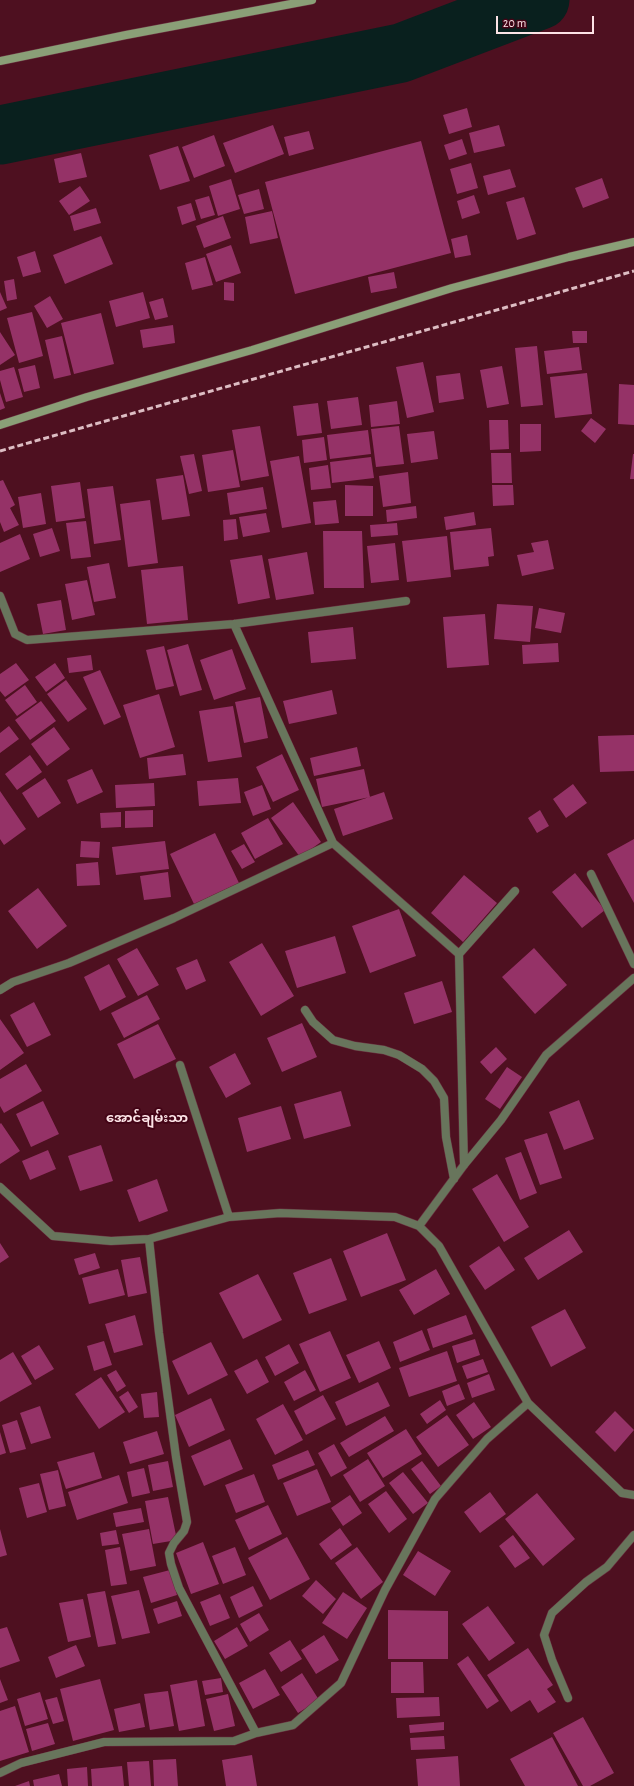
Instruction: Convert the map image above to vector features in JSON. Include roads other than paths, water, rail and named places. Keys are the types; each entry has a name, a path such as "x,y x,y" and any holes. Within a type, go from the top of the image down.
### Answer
{"street":[{"path":"0,61 126,35 312,0"},
{"path":"0,425 87,397 260,348 452,288 569,257 634,242"},
{"path":"0,596 15,634 27,640 234,624 406,600"},
{"path":"234,624 333,843 459,954"},
{"path":"0,990 13,982 69,963 174,918 333,843"},
{"path":"591,874 634,964"},
{"path":"464,1165 459,954 515,891"},
{"path":"419,1226 464,1165 501,1120 546,1055 634,978"},
{"path":"305,1010 313,1022 333,1040 355,1046 384,1050 400,1055 422,1069 434,1081 444,1098 446,1137 454,1178"},
{"path":"180,1065 229,1217"},
{"path":"0,1187 53,1236 111,1241 149,1239 229,1217 280,1213 395,1217 419,1226 439,1246 528,1403 622,1493 634,1496"},
{"path":"149,1239 160,1340 176,1457 187,1522 184,1531 174,1543 170,1553 171,1564 179,1588 256,1733"},
{"path":"0,1773 21,1763 104,1742 234,1741 256,1733 293,1725 341,1683 385,1590 435,1499 487,1439 528,1403"},
{"path":"568,1698 552,1660 544,1635 552,1613 586,1582 607,1567 634,1535"}],"waterway":[{"path":"0,135 401,53 540,0"}],"railway":[{"path":"0,451 634,271"}],"district":[{"name":"အောင်ချမ်းသာ","path":"147,1118"}]}
